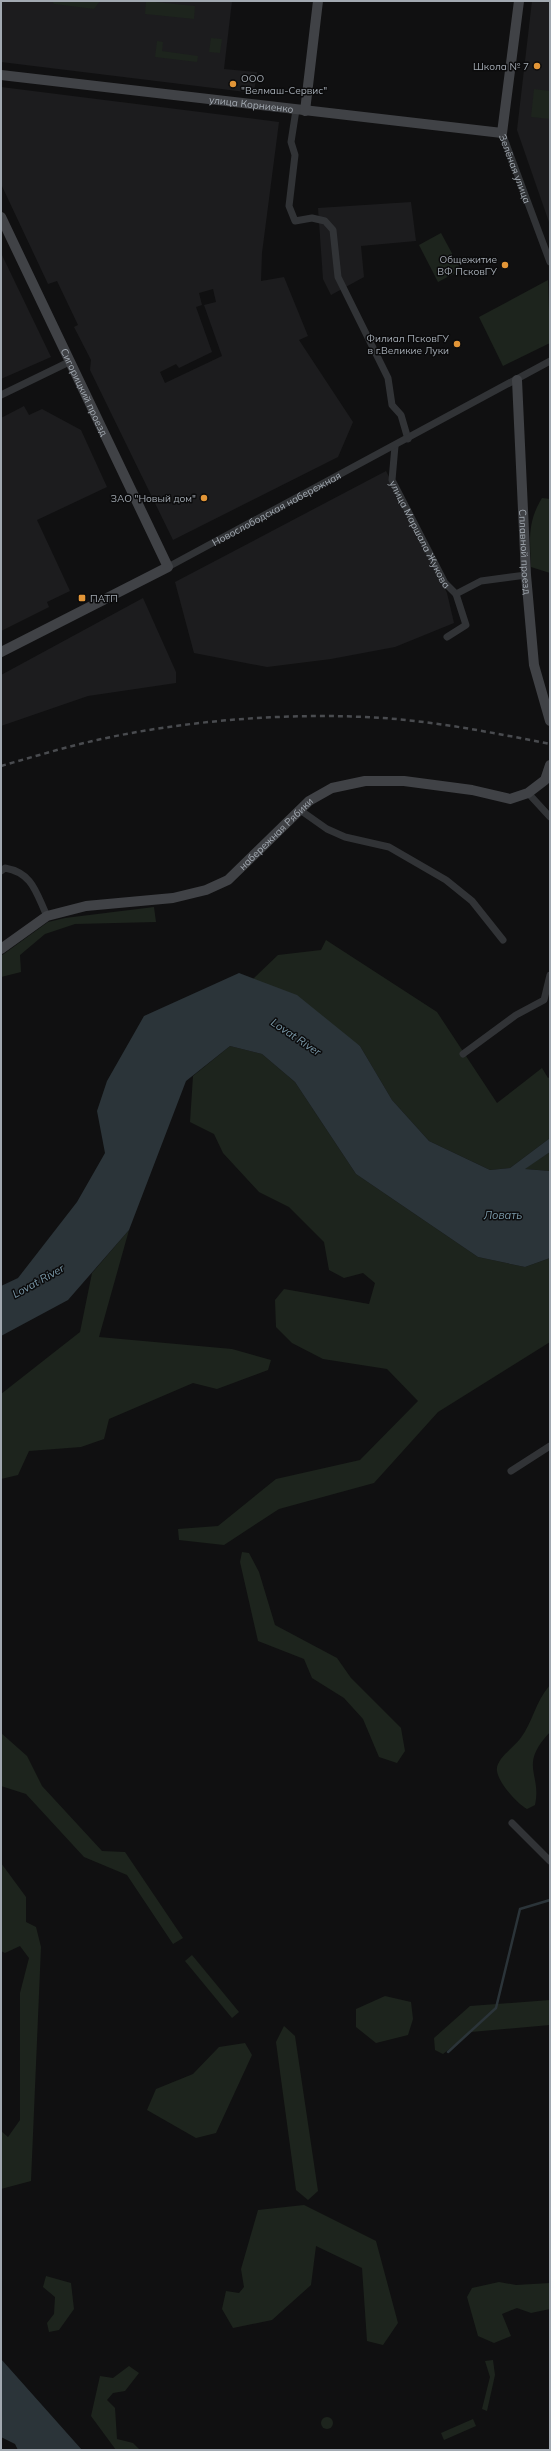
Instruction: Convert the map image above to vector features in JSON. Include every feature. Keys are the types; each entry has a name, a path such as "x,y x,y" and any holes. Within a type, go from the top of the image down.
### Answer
{"street":[{"path":"318,1 301,110 291,142 296,155 289,206 295,221 312,218 325,221 333,230 338,277 388,378 392,405 401,415 408,439"},
{"name":"Зелёная улица","path":"520,1 502,133 550,262"},
{"name":"улица Корниенко","path":"1,75 502,133"},
{"name":"Сигорицкий проезд","path":"1,217 168,567"},
{"path":"1,395 69,362"},
{"name":"Новослободская набережная","path":"1,652 168,567 550,362"},
{"name":"Сплавной проезд","path":"516,380 526,575 534,665 550,721"},
{"name":"улица Маршала Жукова","path":"395,446 392,480 445,583 456,594"},
{"path":"447,637 466,625 456,594 481,581 526,575"},
{"name":"набережная Рябики","path":"1,949 47,916 86,906 173,898 206,890 228,880 309,801 332,788 365,781 404,781 472,790 510,799 528,793 545,780 550,765"},
{"path":"528,793 550,817"},
{"path":"300,810 326,829 345,837 389,847 446,880 472,901 503,940"},
{"path":"1,871 5,868 18,871 29,880 47,916"},
{"path":"463,1054 516,1015 544,1000 550,975"},
{"path":"511,1471 550,1446"},
{"path":"512,1823 550,1861"}],"shaded area":[{"path":"1,1 232,1 224,69 257,72 254,93 1,62"},
{"path":"52,1 100,1 94,9 54,4"},
{"path":"146,1 195,6 194,19 145,14"},
{"name":"Школа № 7","path":"532,1 550,1 550,225 517,130"},
{"path":"211,38 222,39 220,53 209,52"},
{"path":"157,41 163,42 162,51 198,56 197,62 155,57"},
{"path":"1,87 279,122 262,253 261,281 284,277 308,336 299,340 353,422 338,457 173,540 90,370 91,360 74,327 78,325 57,281 48,284 1,184","holes":["213,289 216,302 204,305 222,356 165,383 160,372 176,364 179,368 212,352 196,307 202,305 199,293"]},
{"path":"534,89 550,91 550,119 531,117"},
{"path":"411,202 416,241 361,246 364,277 331,295 323,279 318,208"},
{"path":"441,233 461,270 438,282 419,245"},
{"path":"1,253 51,357 1,379"},
{"path":"548,280 550,343 503,366 479,317"},
{"path":"24,406 29,415 42,409 81,430 107,487 37,520 70,591 47,602 49,607 1,631 1,418"},
{"path":"386,471 447,593 454,623 395,647 331,659 267,667 194,653 175,582"},
{"path":"542,498 550,499 550,573 531,567 530,531 534,515"},
{"path":"143,598 176,672 176,683 88,696 1,726 1,675"},
{"path":"154,907 156,922 75,924 45,934 20,955 21,972 1,977 1,956 48,922 65,918"},
{"path":"326,940 437,1012 497,1103 542,1068 548,1078 550,1077 550,1138 510,1168 490,1170 429,1141 392,1100 360,1046 253,979 278,955 321,950"},
{"path":"230,1046 262,1054 295,1082 356,1174 478,1257 525,1267 550,1258 550,1342 438,1412 374,1483 279,1509 224,1545 179,1540 178,1529 218,1526 276,1479 360,1460 418,1401 387,1369 323,1359 292,1343 276,1327 275,1300 284,1289 369,1304 375,1283 363,1273 344,1278 329,1270 324,1242 289,1207 259,1192 223,1153 214,1134 190,1122 193,1076"},
{"path":"550,1152 550,1171 524,1169"},
{"path":"129,1230 99,1337 232,1349 271,1360 268,1370 217,1389 193,1383 109,1419 104,1439 81,1447 29,1451 18,1475 1,1479 1,1394 80,1332 92,1273"},
{"path":"242,1552 249,1553 259,1572 275,1625 337,1658 351,1678 401,1728 405,1751 397,1763 379,1757 363,1719 344,1698 312,1678 304,1659 258,1641 240,1562"},
{"path":"550,1685 550,1732 535,1753 533,1769 536,1785 535,1805 527,1809 514,1798 501,1782 498,1776 497,1767 505,1754 520,1739 541,1698"},
{"path":"1,1733 27,1756 42,1786 102,1851 125,1852 183,1938 173,1944 127,1875 84,1857 26,1794 1,1786"},
{"path":"1,1863 26,1897 26,1922 36,1927 41,1947 31,2181 1,2189 1,2131 8,2137 20,2120 20,1993 29,1958 20,1946 5,1953 1,1951"},
{"path":"192,1955 239,2012 232,2018 185,1961"},
{"path":"385,1996 411,2002 413,2019 408,2035 376,2043 356,2027 356,2009"},
{"path":"550,2000 550,2025 471,2032 443,2054 435,2050 434,2038 470,2006"},
{"path":"284,2026 295,2036 318,2191 308,2200 296,2190 276,2042"},
{"path":"245,2043 252,2055 216,2133 196,2138 147,2110 156,2089 193,2074 219,2047"},
{"path":"304,2205 376,2241 398,2323 383,2345 367,2341 362,2268 316,2246 311,2285 272,2320 233,2328 222,2309 226,2291 239,2293 244,2287 241,2269 258,2210"},
{"path":"46,2276 71,2283 74,2309 59,2330 49,2332 47,2323 54,2314 55,2297 43,2287"},
{"path":"499,2282 516,2285 550,2283 550,2309 531,2313 517,2308 502,2314 511,2336 494,2343 478,2336 467,2297 472,2288"},
{"path":"493,2360 495,2375 487,2411 482,2409 490,2377 485,2361"},
{"path":"129,2366 139,2373 125,2391 113,2393 107,2400 115,2408 117,2439 133,2443 140,2450 116,2450 91,2416 100,2376 113,2378"},
{"path":"329,2417 332,2418 332,2428 325,2429 322,2428 321,2421 322,2418"},
{"path":"473,2419 476,2426 444,2440 441,2433"}],"water":[{"name":"Ловать","path":"239,973 297,995 360,1046 392,1100 429,1141 490,1170 510,1168 550,1138 550,1152 525,1169 550,1171 550,1258 525,1267 478,1257 356,1174 295,1082 262,1054 230,1046 186,1081 129,1230 68,1300 1,1336 1,1286 18,1278 77,1202 105,1153 97,1111 107,1081 144,1016"},
{"path":"1,2359 82,2450 18,2450 15,2444 1,2437"}],"waterway":[{"path":"448,2052 496,2008 520,1909 550,1900"}],"railway":[{"path":"1,766 73,746 131,733 166,727 239,719 276,717 348,716 425,722 467,728 550,744"}],"place":[{"name":"Школа № 7","path":"537,66"},
{"name":"ООО \"Велмаш-Сервис\"","path":"233,84"},
{"name":"Общежитие ВФ ПсковГУ","path":"505,265"},
{"name":"Филиал ПсковГУ в г.Великие Луки","path":"457,344"},
{"name":"ЗАО \"Новый дом\"","path":"204,498"},
{"name":"ПАТП","path":"82,598"}],"water label":[{"name":"Lovat River","path":"296,1037"},
{"name":"Lovat River","path":"38,1281"}]}
